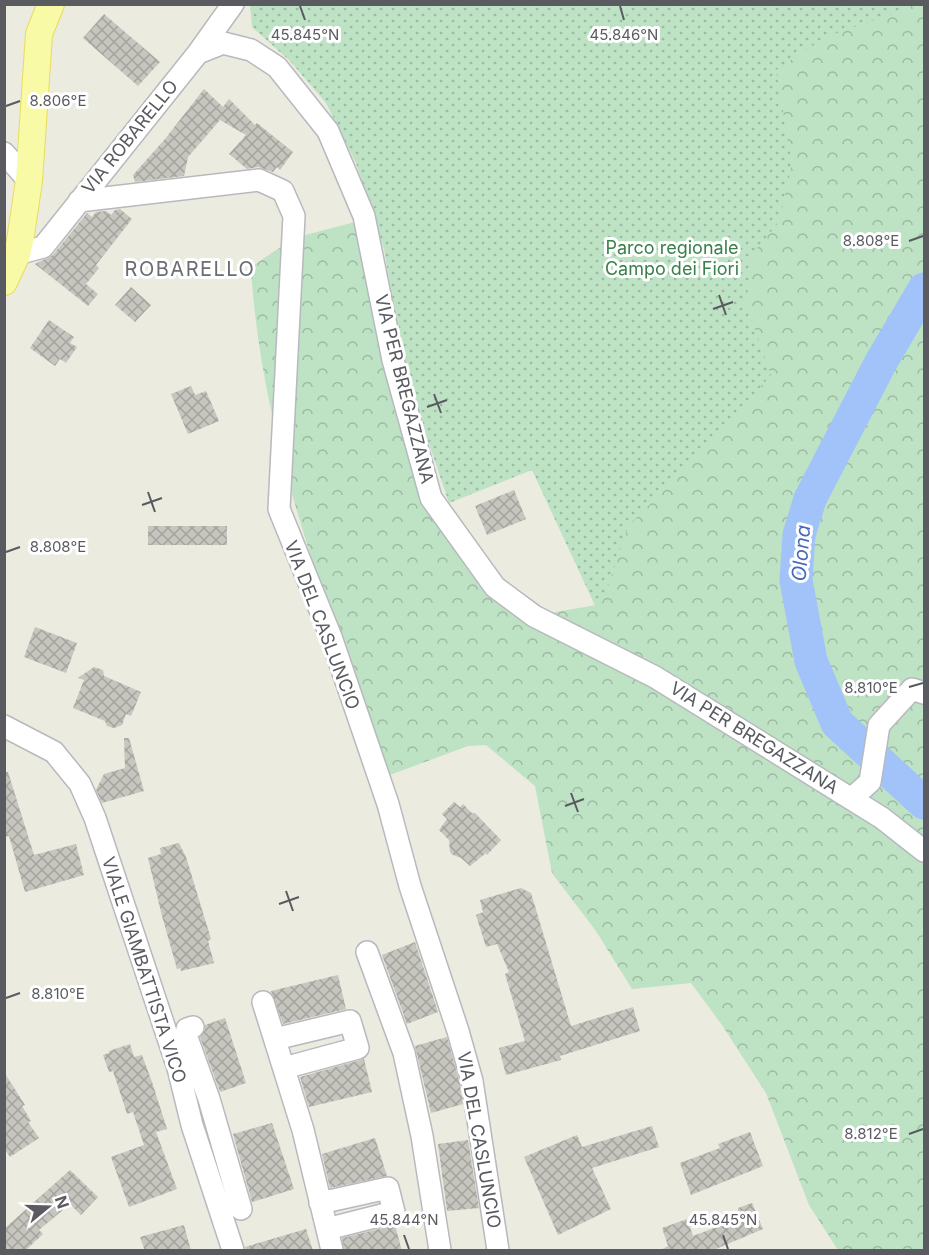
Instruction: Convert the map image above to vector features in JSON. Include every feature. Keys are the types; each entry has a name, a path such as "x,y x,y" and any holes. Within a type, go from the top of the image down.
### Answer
{"main road":[{"path":"4,282 17,254 28,181 39,34 51,4"}],"street":[{"name":"VIA ROBARELLO","path":"17,254 43,247 198,53 233,4"},
{"name":"VIA PER BREGAZZANA","path":"198,53 223,43 251,50 277,67 328,131 364,216 393,360 431,498 495,587 534,616 655,677 882,818 924,851"},
{"path":"4,153 28,181"},
{"name":"VIA DEL CASLUNCIO","path":"79,201 259,180 283,191 294,216 279,509 331,637 387,802 410,886 458,1031 472,1081 498,1251"},
{"path":"851,799 870,782 879,725 912,689 924,693"},
{"name":"VIALE GIAMBATTISTA VICO","path":"4,726 54,752 80,784 95,818 178,1068 192,1125 233,1251"},
{"path":"367,952 404,1053 422,1136 440,1251"},
{"path":"263,1002 303,1130 332,1251"},
{"path":"275,1039 350,1021 358,1048 284,1068"},
{"path":"193,1027 187,1029 186,1035 217,1116 241,1209"},
{"path":"313,1030 321,1058"},
{"path":"192,1125 217,1116"},
{"path":"320,1203 388,1188 394,1212 327,1229"},
{"path":"354,1195 360,1220"}],"green space":[{"name":"Parco regionale Campo dei Fiori","path":"250,4 924,5 924,831 611,640 532,470 449,503 404,369 384,249 356,163 326,103 290,61 252,27"},
{"path":"906,5 924,5 924,1250 838,1250 809,1205 766,1093 722,1025 691,983 632,989 596,931 552,873 535,786 486,745 468,746 387,776 301,526 283,462 268,398 257,333 251,267 294,238 359,221 424,504 485,566 550,613 602,604 628,526 693,462 771,375 745,301 753,253 779,222 792,164 776,70 826,37 905,9"}],"building":[{"path":"104,14 160,62 138,86 83,38"},
{"path":"204,89 223,107 229,99 255,125 257,123 293,152 280,170 277,167 273,172 258,167 247,169 229,154 246,135 220,120 188,157 184,176 135,182 133,175"},
{"path":"120,209 132,219 96,265 99,268 86,284 98,294 88,306 35,264 53,255 87,213 92,217 96,212 106,211 111,215 115,210"},
{"path":"131,287 151,305 135,322 115,305"},
{"path":"49,320 74,337 70,343 77,347 66,363 60,359 55,366 30,348"},
{"path":"191,386 195,395 206,391 219,421 188,434 171,394"},
{"path":"514,490 526,519 487,535 475,506"},
{"path":"148,526 227,526 227,545 148,545"},
{"path":"35,627 77,643 66,673 24,657"},
{"path":"94,667 103,670 104,676 141,692 131,716 126,714 122,725 114,728 107,726 105,721 73,708 84,680 78,678"},
{"path":"124,738 129,738 144,791 102,803 96,790 104,774 125,768"},
{"path":"4,772 8,772 34,855 76,844 84,875 25,892 9,836 4,837"},
{"path":"454,802 460,807 463,804 475,813 501,840 487,855 486,853 470,866 450,852 449,840 439,830 447,819 442,814"},
{"path":"179,843 186,857 211,939 208,941 214,963 181,971 180,968 177,969 148,858 161,854 160,848"},
{"path":"521,888 531,893 571,1026 633,1007 640,1031 560,1056 561,1060 506,1075 499,1048 525,1041 505,974 509,972 497,944 486,947 476,915 483,912 480,900"},
{"path":"415,942 438,1012 407,1024 382,955"},
{"path":"338,975 346,1009 283,1024 271,991"},
{"path":"225,1018 246,1083 220,1092 200,1037 205,1030 205,1025"},
{"path":"447,1037 463,1104 431,1113 415,1046"},
{"path":"130,1044 134,1057 142,1055 152,1082 167,1129 156,1132 177,1189 129,1207 111,1157 144,1145 133,1112 127,1114 113,1071 109,1072 103,1055"},
{"path":"364,1059 372,1092 309,1107 300,1077"},
{"path":"4,1072 25,1105 22,1106 31,1121 28,1122 39,1138 10,1157 4,1148"},
{"path":"272,1123 294,1189 252,1202 233,1134"},
{"path":"652,1126 659,1147 592,1168 611,1209 558,1235 524,1157 577,1135 582,1147"},
{"path":"750,1132 763,1166 691,1195 680,1163 720,1148 718,1144"},
{"path":"375,1138 387,1176 330,1188 322,1154"},
{"path":"468,1140 479,1208 447,1211 438,1144"},
{"path":"70,1170 98,1197 81,1215 70,1204 39,1230 43,1234 25,1251 4,1251 4,1229"},
{"path":"752,1203 763,1229 711,1251 659,1251 668,1246 662,1228 687,1219 693,1236 722,1225 719,1219"},
{"path":"184,1225 191,1251 145,1251 140,1237"},
{"path":"395,1225 402,1251 344,1251 342,1238"},
{"path":"306,1229 313,1251 246,1251 245,1247"}],"waterway":[{"name":"Olona","path":"924,289 881,362 810,499 799,535 796,580 811,661 837,723 924,803"}],"district":[{"name":"ROBARELLO","path":"190,269"}]}
